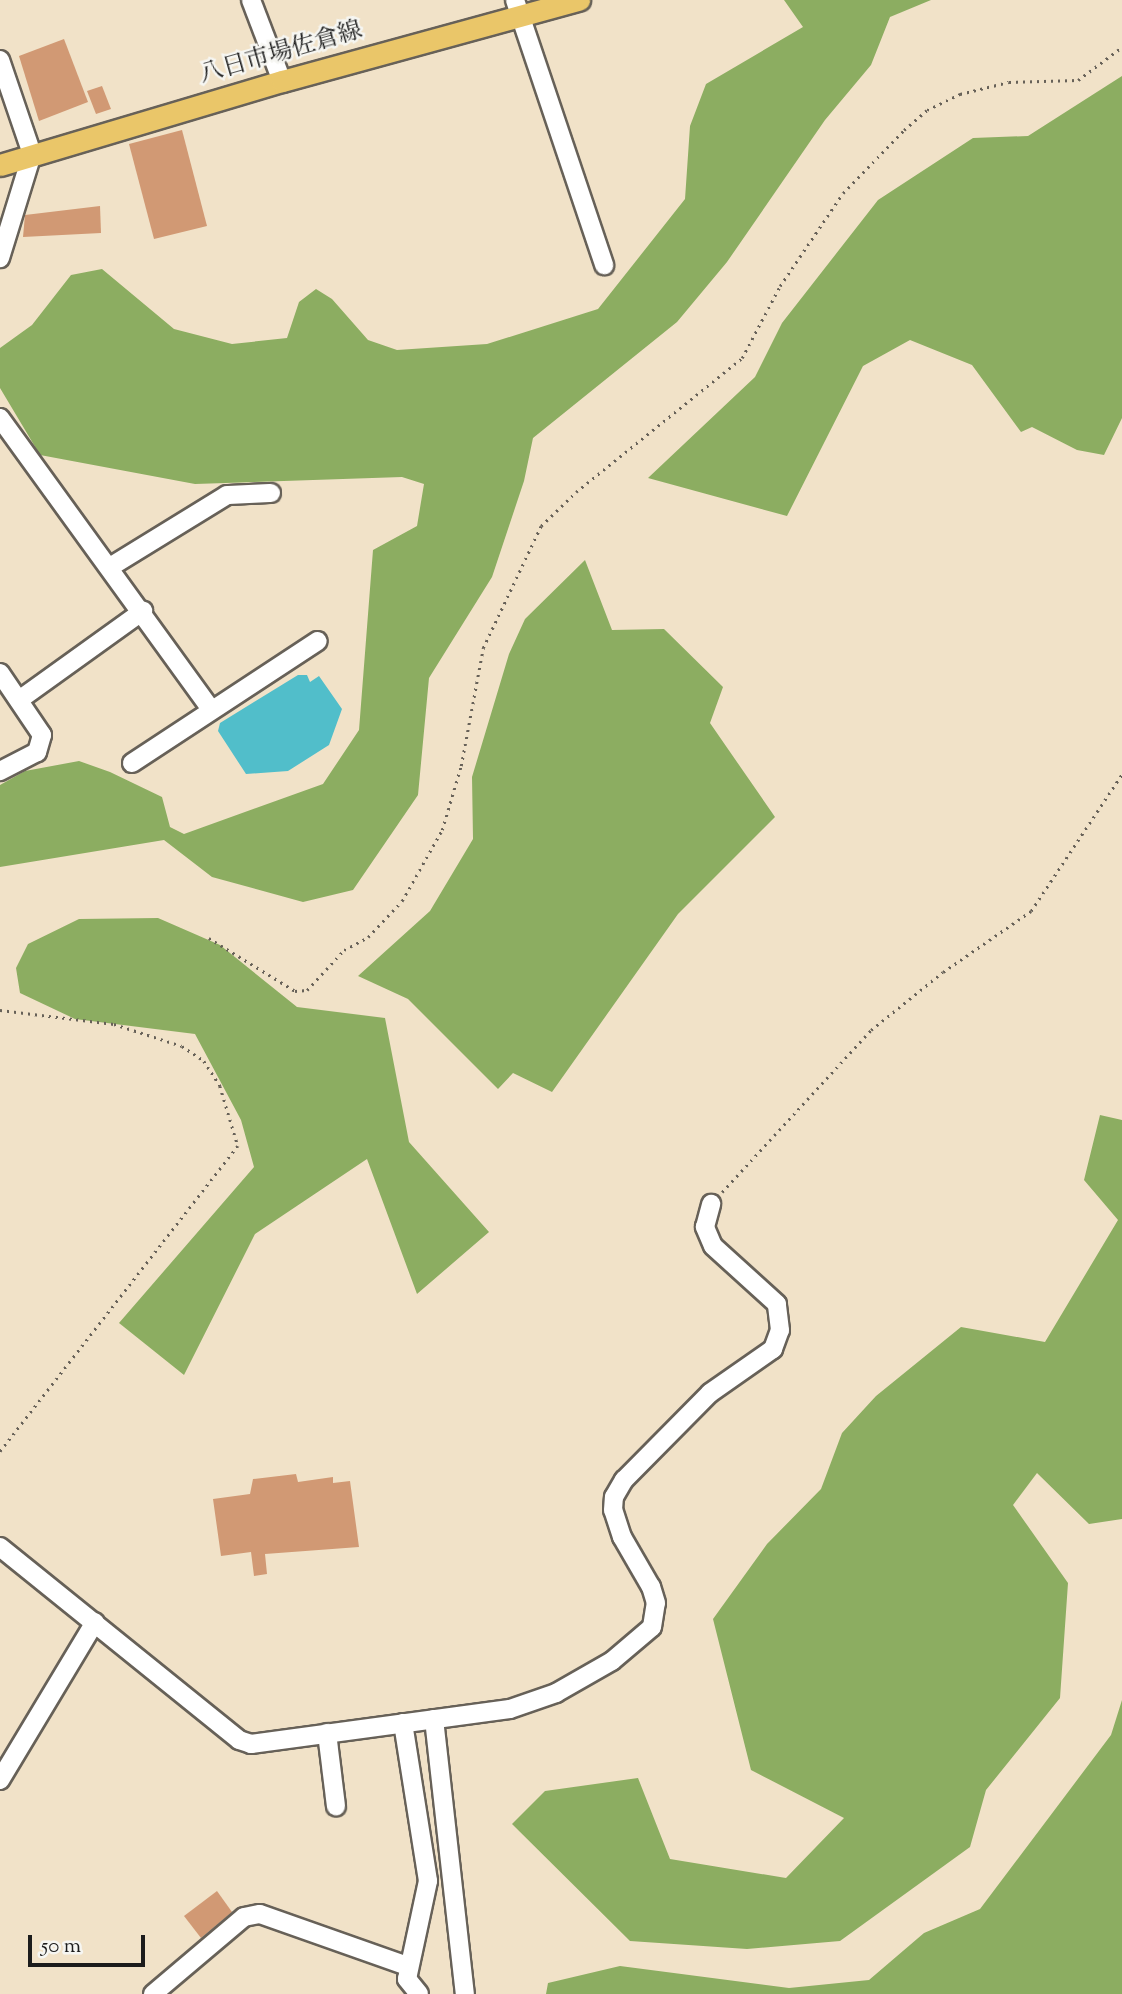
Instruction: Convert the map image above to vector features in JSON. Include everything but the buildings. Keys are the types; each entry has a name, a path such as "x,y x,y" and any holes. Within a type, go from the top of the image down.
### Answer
{"main road":[{"name":"八日市場佐倉線","path":"0,165 518,7 579,0"}],"street":[{"path":"251,0 282,81"},
{"path":"518,7 604,265"},
{"path":"0,60 32,154 0,258"},
{"path":"0,418 7,442 110,566 211,709"},
{"path":"110,566 227,495 271,494"},
{"path":"19,700 143,611"},
{"path":"132,763 318,641"},
{"path":"0,673 42,735 37,752 0,771"},
{"path":"0,1547 239,1740 251,1744 510,1709 556,1693 612,1661 652,1627 656,1603 616,1524 614,1497 624,1480 710,1393 773,1349 780,1330 777,1304 713,1246 705,1227 711,1204"},
{"path":"0,1780 95,1622"},
{"path":"434,1719 465,1994"},
{"path":"403,1723 428,1881 408,1966 407,1979 419,1994"},
{"path":"327,1733 336,1806"},
{"path":"153,1994 244,1917 260,1914 408,1966"}],"path":[{"path":"209,938 295,991 307,989 344,950 368,937 402,901 442,830 461,766 483,648 541,526 576,492 741,358 780,286 843,193 927,110 960,94 1009,82 1078,80 1122,47"},
{"path":"711,1204 871,1030 943,972 1031,911 1122,774"},
{"path":"0,1010 114,1024 182,1045 204,1061 220,1086 238,1146 0,1452"}],"green space":[{"path":"784,0 931,0 890,17 871,65 825,120 727,262 677,322 533,438 524,481 492,577 429,678 418,795 353,890 303,902 212,877 164,840 0,867 0,785 25,771 79,761 110,772 162,797 170,827 184,834 323,784 359,730 373,550 417,526 424,484 402,477 195,484 40,455 0,388 0,348 32,325 71,275 102,269 174,329 232,344 287,338 299,302 316,289 332,299 368,340 397,350 487,344 598,309 685,199 690,126 706,84 803,27"},
{"path":"1122,76 1122,418 1104,455 1077,450 1032,427 1021,432 972,365 910,340 863,366 787,516 648,478 755,377 782,323 878,200 973,138 1028,136"},
{"path":"585,560 612,630 664,629 723,687 710,723 775,817 678,914 552,1092 513,1073 498,1089 408,999 358,976 430,911 473,839 472,777 509,654 525,619"},
{"path":"158,918 220,945 297,1007 385,1018 409,1142 489,1232 417,1294 367,1159 255,1234 184,1375 119,1323 254,1167 241,1120 195,1034 75,1019 20,993 16,968 28,944 79,919"},
{"path":"1100,1115 1122,1120 1122,1519 1089,1524 1037,1473 1013,1505 1068,1583 1060,1698 986,1790 970,1847 840,1941 747,1949 630,1941 512,1824 545,1791 638,1778 670,1859 786,1878 844,1818 751,1770 713,1619 767,1544 821,1489 842,1433 876,1396 961,1327 1045,1342 1118,1220 1084,1180"},
{"path":"1122,1700 1122,1994 546,1994 548,1983 620,1966 789,1988 869,1980 924,1933 980,1909 1111,1735"}],"water":[{"path":"298,675 307,675 310,682 319,676 342,709 329,745 288,771 246,774 218,731 220,723"}]}
